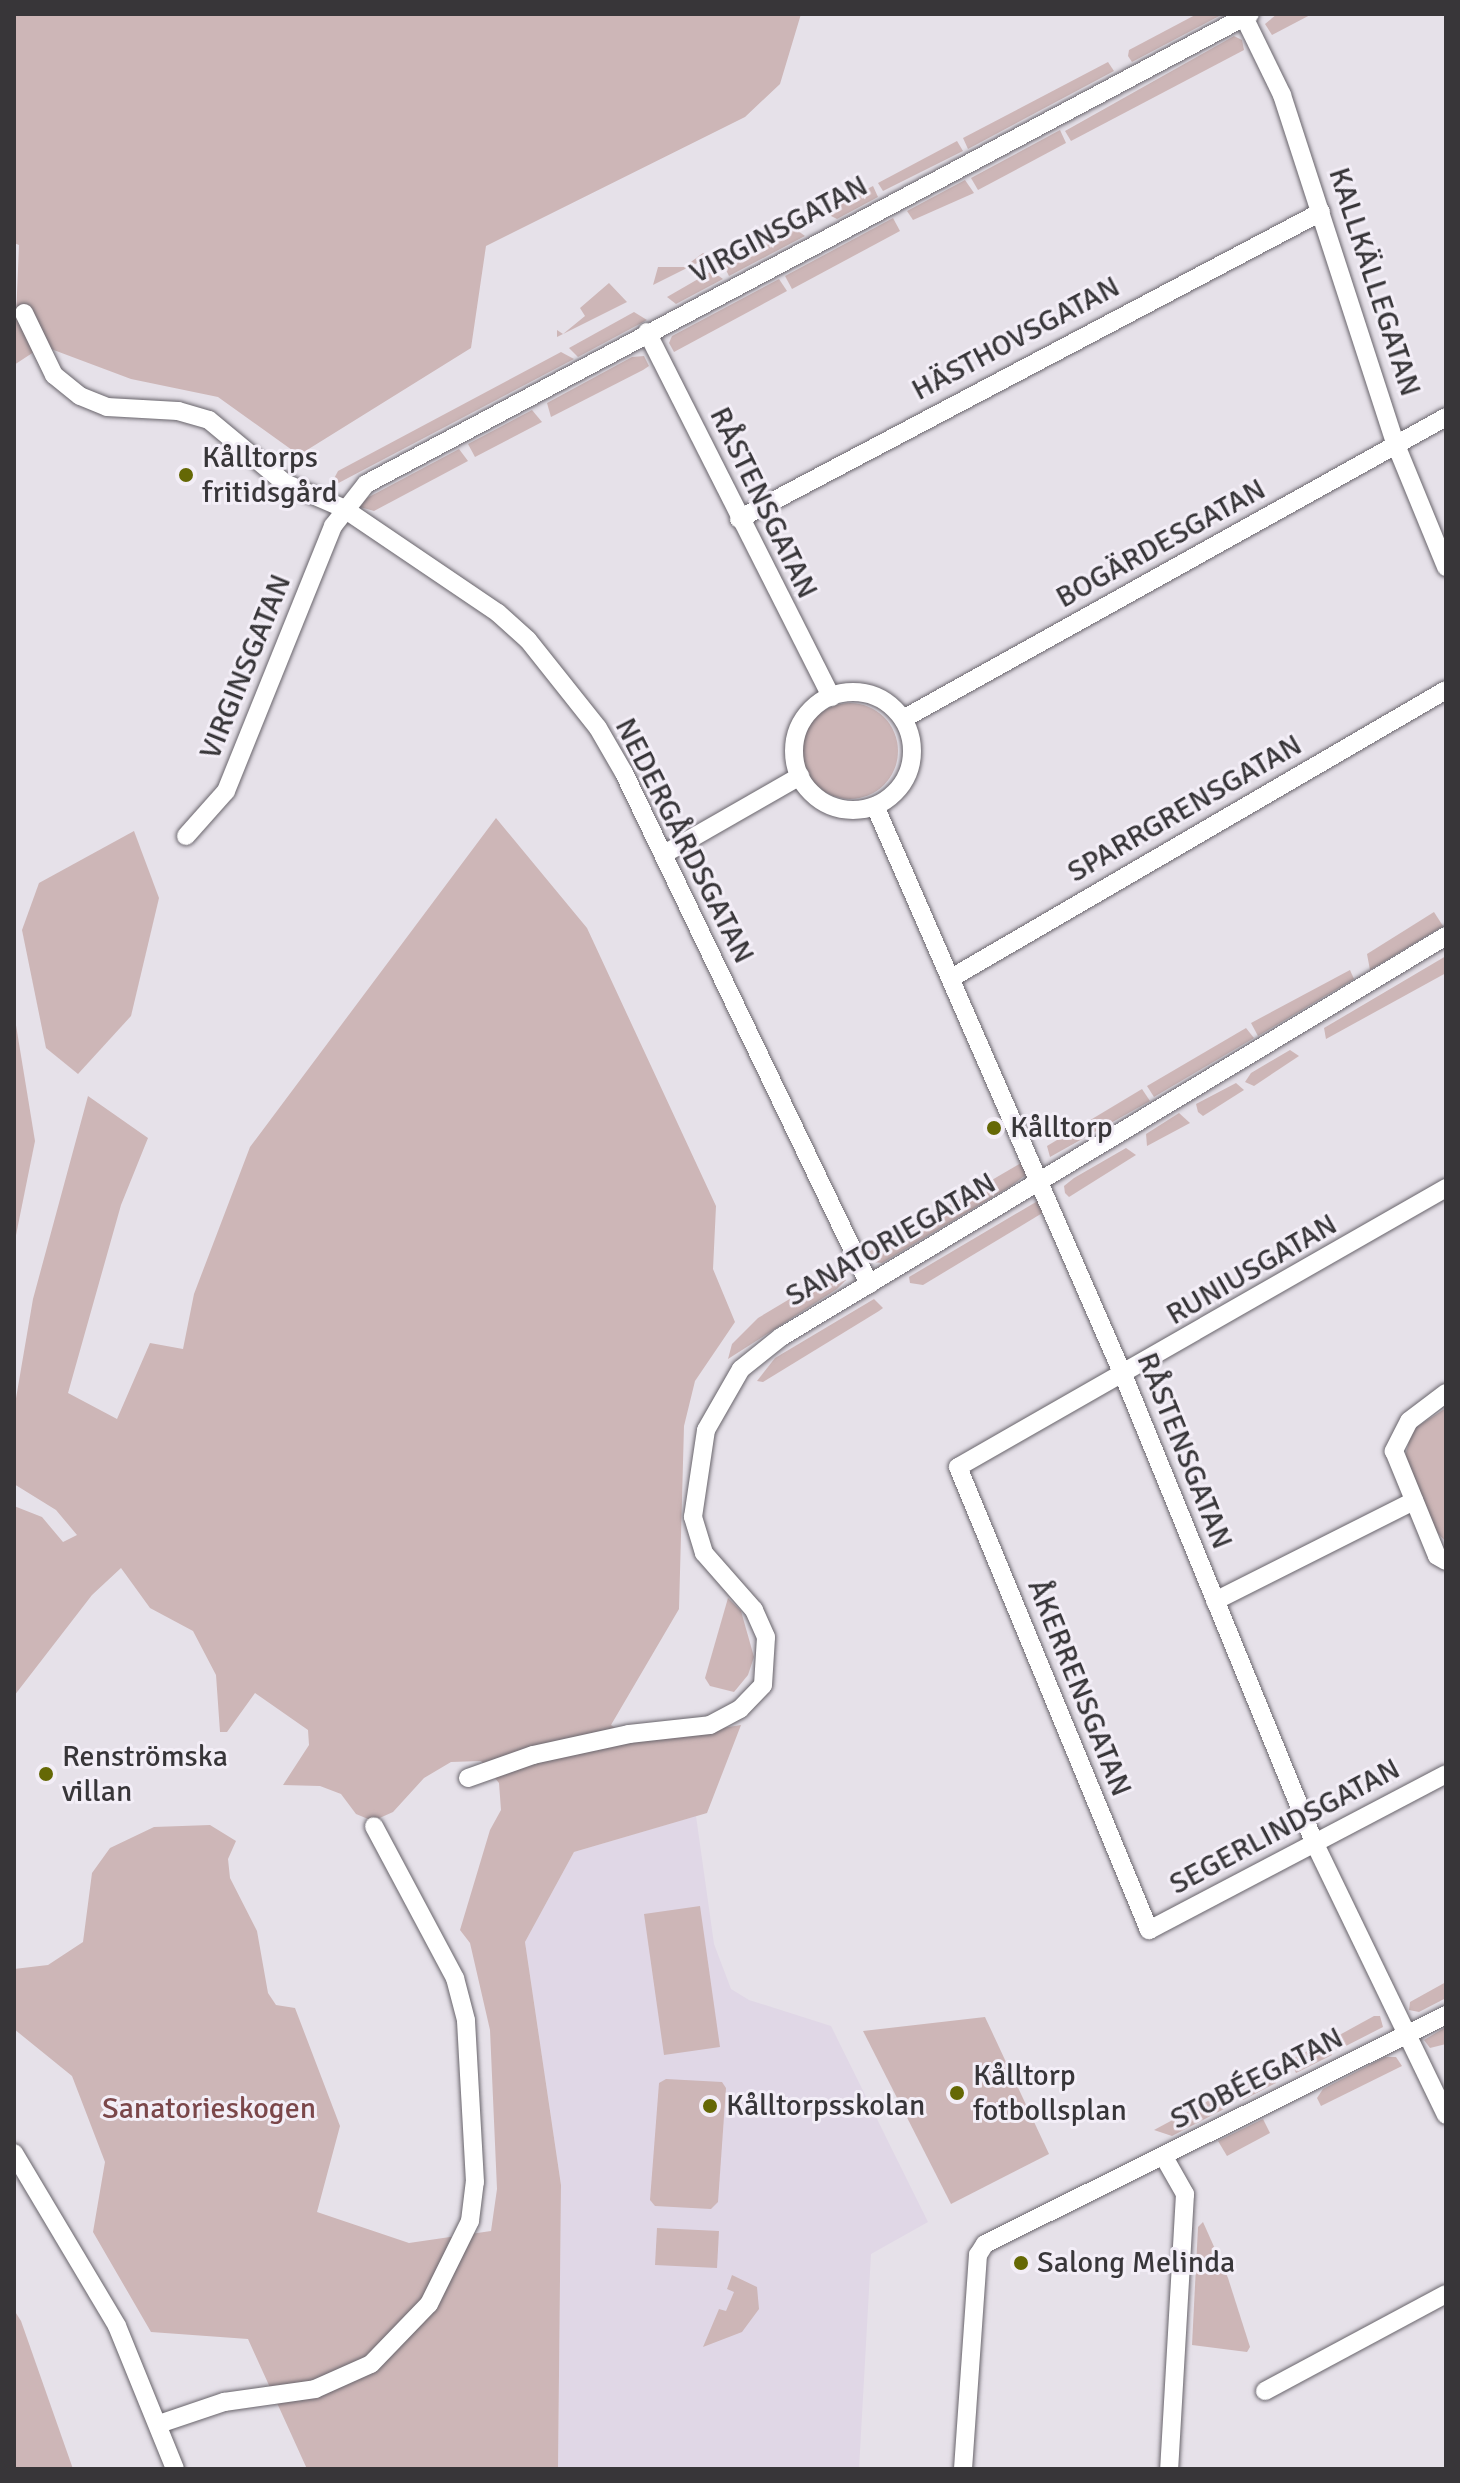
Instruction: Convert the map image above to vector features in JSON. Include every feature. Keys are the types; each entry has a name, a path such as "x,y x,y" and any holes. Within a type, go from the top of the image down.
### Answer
{"street":[{"name":"KALLKÄLLEGATAN","path":"1247,15 1282,95 1396,445 1446,567"},
{"name":"VIRGINSGATAN","path":"186,836 226,791 343,508 366,484 1247,15"},
{"name":"HÄSTHOVSGATAN","path":"739,519 1321,212"},
{"path":"24,313 54,375 80,396 107,407 178,411 209,420 285,483 343,508"},
{"name":"RÅSTENSGATAN","path":"647,332 831,697"},
{"name":"BOGÄRDESGATAN","path":"903,719 1446,417"},
{"name":"NEDERGÅRDSGATAN","path":"343,508 498,613 528,640 610,748 664,854 869,1284"},
{"name":"SPARRGRENSGATAN","path":"953,977 1446,690"},
{"path":"854,692 876,697 903,719 911,762 899,788 875,806 832,806 800,776 795,745 799,730 806,716 831,697 854,692"},
{"path":"664,854 800,776"},
{"name":"RÅSTENSGATAN","path":"875,806 953,977 1039,1185 1124,1377 1314,1842 1405,2037 1446,2115"},
{"name":"SANATORIEGATAN","path":"468,1778 533,1755 629,1734 692,1729 719,1721 752,1700 763,1685 768,1658 754,1610 716,1571 697,1529 694,1483 706,1430 741,1369 781,1337 1039,1185 1446,936"},
{"name":"RUNIUSGATAN","path":"958,1467 1124,1377 1446,1188"},
{"path":"1446,1393 1398,1435 1394,1451 1437,1556 1446,1561"},
{"name":"ÅKERRENSGATAN","path":"958,1467 1149,1930"},
{"path":"1215,1601 1414,1501"},
{"name":"SEGERLINDSGATAN","path":"1149,1930 1446,1774"},
{"path":"159,2424 224,2402 315,2389 371,2364 429,2304 470,2221 475,2182 466,2020 455,1978 374,1826"},
{"name":"STOBÉEGATAN","path":"963,2469 980,2251 995,2236 1164,2157 1446,2015"},
{"path":"14,2153 83,2261 159,2424 175,2469"},
{"path":"1164,2157 1185,2194 1169,2469"},
{"path":"1265,2391 1446,2294"}],"shaded area":[{"name":"Kålltorpsskolan","path":"696,1816 714,1944 731,1989 749,2000 831,2026 928,2222 871,2254 859,2469 558,2469 561,2185 525,1942 574,1852"}],"green space":[{"path":"14,14 801,14 780,84 745,117 486,246 471,348 299,455 218,397 131,379 43,346 14,365 19,245 14,243"},
{"path":"1197,14 1223,14 1132,62 1128,56 1129,50"},
{"path":"1277,14 1312,14 1272,35 1265,24"},
{"path":"1234,36 1242,40 1244,50 1071,141 1065,131"},
{"path":"1108,62 1114,71 968,149 963,138"},
{"path":"1060,130 1066,143 978,190 971,178"},
{"path":"957,141 963,151 883,191 878,183"},
{"path":"965,180 974,193 913,220 907,211"},
{"path":"873,186 878,197 837,219 823,212"},
{"path":"893,218 900,231 792,289 785,276"},
{"path":"794,228 805,236 729,276 724,266"},
{"path":"703,253 709,257 653,285 658,267 684,267"},
{"path":"712,271 723,279 676,304 667,297"},
{"path":"779,279 787,291 674,352 669,343 672,336"},
{"path":"609,283 627,302 563,334 585,316 580,308"},
{"path":"634,312 647,320 578,357 569,348"},
{"path":"561,352 574,359 329,488 338,471"},
{"path":"644,356 649,366 643,370 551,417 547,403 632,357"},
{"path":"532,410 542,422 475,457 468,444"},
{"path":"459,449 468,461 374,511 360,507 367,498"},
{"path":"850,703 868,707 884,717 894,733 898,751 894,769 884,785 868,795 850,799 832,795 816,785 806,769 802,751 806,733 816,717 832,707"},
{"name":"Sanatorieskogen","path":"496,818 587,928 716,1206 713,1269 735,1322 695,1381 684,1426 679,1609 611,1725 635,1742 741,1725 707,1813 574,1852 525,1942 561,2185 558,2469 307,2469 248,2339 151,2332 93,2232 105,2162 72,2076 14,2029 14,1969 48,1965 83,1942 92,1873 110,1848 154,1827 210,1825 236,1841 228,1859 230,1878 257,1931 268,1993 276,2005 295,2008 340,2126 317,2212 409,2243 491,2231 497,2189 490,2030 470,1943 460,1930 490,1830 501,1810 499,1783 481,1761 451,1762 424,1778 393,1812 373,1821 356,1814 341,1794 320,1786 283,1785 309,1745 308,1730 255,1693 227,1732 220,1732 216,1675 193,1631 150,1608 121,1568 92,1595 14,1696 14,1506 42,1517 63,1542 77,1535 56,1510 14,1484 14,1410 33,1299 88,1096 148,1138 121,1205 68,1393 117,1419 150,1343 183,1349 194,1294 250,1147"},
{"path":"134,831 159,898 131,1016 78,1074 46,1048 22,930 39,883"},
{"path":"1434,912 1443,926 1370,970 1367,954"},
{"path":"1446,956 1446,973 1326,1039 1324,1028"},
{"path":"1350,970 1354,979 1258,1036 1251,1023"},
{"path":"14,1013 35,1141 14,1245"},
{"path":"1246,1028 1254,1038 1154,1097 1147,1086"},
{"path":"1290,1050 1299,1056 1254,1086 1245,1082 1251,1073"},
{"path":"1236,1083 1244,1090 1203,1116 1198,1112 1196,1104"},
{"path":"1142,1089 1150,1101 1050,1157 1047,1146"},
{"path":"1179,1113 1190,1123 1147,1146 1146,1134"},
{"path":"1126,1148 1136,1155 1069,1197 1065,1193 1064,1186 1074,1178"},
{"path":"1021,1163 1027,1174 1011,1186 882,1263 865,1261 865,1254"},
{"path":"1041,1199 1044,1212 923,1285 910,1283 909,1277"},
{"path":"840,1269 846,1280 837,1289 728,1359 732,1344 758,1318"},
{"path":"874,1299 883,1308 763,1382 757,1381 775,1358"},
{"path":"1446,1408 1446,1542 1434,1529 1405,1457 1412,1430"},
{"path":"728,1598 741,1611 754,1657 748,1675 734,1692 710,1686 705,1678"},
{"path":"700,1906 720,2047 664,2055 644,1914"},
{"path":"1446,1982 1446,1998 1419,2012 1409,2010 1410,2002"},
{"path":"1374,2016 1380,2016 1383,2027 1340,2049 1334,2038"},
{"name":"Kålltorp fotbollsplan","path":"985,2017 1049,2154 951,2204 863,2031"},
{"path":"1446,2027 1446,2044 1430,2048 1424,2040"},
{"path":"1325,2042 1332,2055 1296,2073 1290,2060"},
{"path":"1385,2057 1396,2057 1402,2066 1321,2106 1317,2098 1323,2089"},
{"path":"1270,2070 1276,2083 1243,2100 1235,2088"},
{"path":"666,2079 722,2082 726,2088 718,2202 711,2209 655,2206 650,2200 659,2083"},
{"path":"1219,2095 1230,2106 1172,2136 1154,2130"},
{"path":"1263,2119 1270,2133 1227,2156 1218,2141"},
{"path":"1203,2222 1228,2278 1250,2347 1247,2352 1192,2345 1198,2227"},
{"path":"657,2228 719,2231 717,2268 655,2265"},
{"path":"732,2275 757,2287 759,2309 742,2332 703,2347 719,2309 726,2311 734,2292 727,2289"},
{"path":"14,2310 21,2321 73,2469 14,2469"}],"place":[{"name":"Kålltorps fritidsgård","path":"186,475"},
{"name":"Kålltorp","path":"994,1128"},
{"name":"Renströmska villan","path":"46,1774"},
{"name":"Kålltorp fotbollsplan","path":"957,2093"},
{"name":"Kålltorpsskolan","path":"710,2106"},
{"name":"Salong Melinda","path":"1021,2263"}]}
